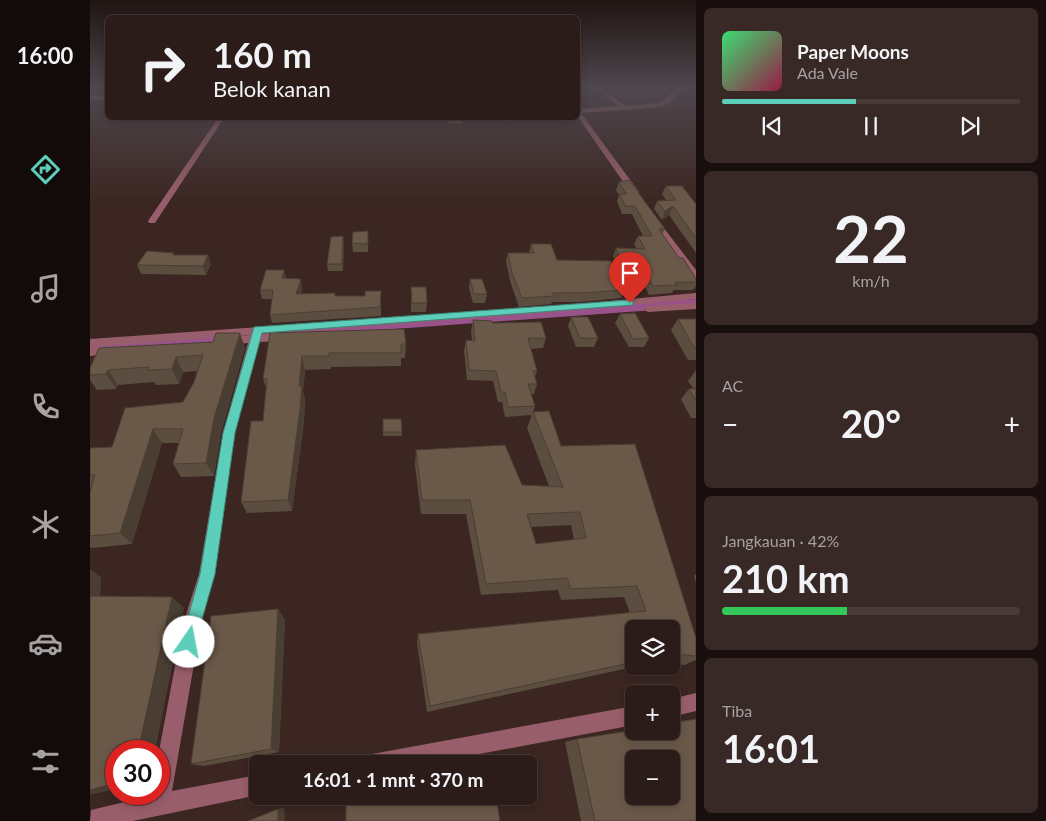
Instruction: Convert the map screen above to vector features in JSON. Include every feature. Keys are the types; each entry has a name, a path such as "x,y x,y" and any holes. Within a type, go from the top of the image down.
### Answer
{"street":[{"path":"152,222 215,126"},
{"path":"588,126 640,200"},
{"path":"651,216 696,277"},
{"path":"90,352 256,334 696,296"},
{"path":"90,342 256,334 696,306"},
{"path":"170,744 192,624 207,574 229,433 256,334"},
{"path":"680,706 696,702"},
{"path":"420,755 625,717"},
{"path":"170,802 249,787"},
{"path":"101,820 155,805"}],"building":[{"path":"629,180 665,229 659,229 679,258 683,258 696,282 675,282 677,285 653,286 644,268 623,267 616,248 645,249 638,236 652,236 635,206 625,206 620,194 626,194 619,182"},
{"path":"666,186 682,186 696,204 696,238 673,206 665,211 657,201 676,200"},
{"path":"368,231 368,244 352,243 353,232"},
{"path":"343,236 342,264 327,264 331,237"},
{"path":"531,244 551,244 557,260 611,261 624,290 552,293 554,296 522,298 512,273 508,253 534,253"},
{"path":"147,251 174,253 173,255 208,255 203,266 137,265"},
{"path":"266,270 284,270 282,278 301,279 296,294 335,293 335,296 365,296 365,291 381,291 380,307 270,315 273,290 260,290"},
{"path":"470,279 482,279 487,294 474,294"},
{"path":"411,287 426,287 427,303 412,303"},
{"path":"635,313 649,338 633,339 620,314"},
{"path":"571,317 588,317 598,338 580,338"},
{"path":"678,319 696,319 696,349 695,349"},
{"path":"473,320 492,321 492,323 541,322 546,338 528,338 537,371 533,371 537,384 528,384 535,406 508,407 505,392 501,392 496,371 469,370 466,340 475,341"},
{"path":"404,329 406,344 401,344 401,353 329,353 329,356 302,356 299,386 302,386 300,409 288,500 241,502 251,421 263,421 267,379 263,379 270,333"},
{"path":"216,333 240,333 214,418 206,463 173,464 183,429 153,429 120,533 90,536 90,492 95,475 90,475 90,448 112,447 125,408 183,402 194,382 203,355 176,357 172,369 148,370 149,367 108,370 106,374 90,375 90,368 99,348 213,342"},
{"path":"696,388 696,401 689,389"},
{"path":"549,411 561,446 635,444 696,638 696,656 680,655 680,620 625,620 625,664 430,706 418,634 646,611 637,586 571,589 567,578 486,584 470,500 422,500 416,450 505,445 522,485 563,487 533,412","holes":["580,512 586,538 536,544 527,514"]},
{"path":"383,419 401,419 402,432 383,432"},
{"path":"90,596 172,597 140,740 105,740 105,786 90,790"},
{"path":"278,609 271,749 191,764 211,616"},
{"path":"696,719 696,821 595,821 577,739 625,731 625,740 680,740 680,722"},
{"path":"346,805 497,805 500,821 346,821"},
{"path":"278,809 278,821 248,821"}],"waterway":[{"path":"286,333 696,303"},
{"path":"90,348 233,337"}],"route":[{"path":"189,642 192,624 207,574 229,433 255,346 257,330 630,303"}]}
